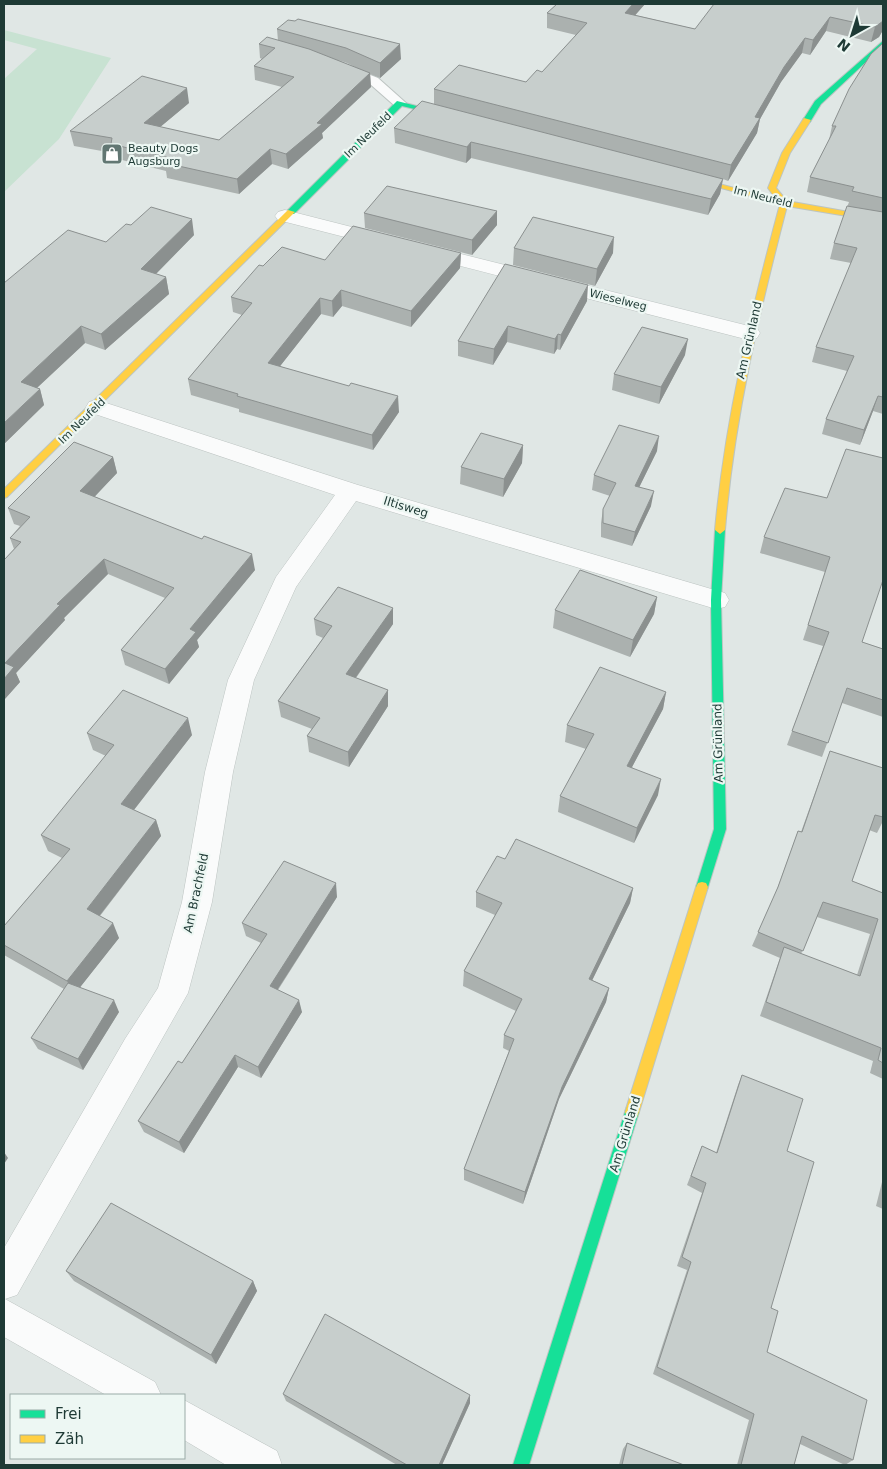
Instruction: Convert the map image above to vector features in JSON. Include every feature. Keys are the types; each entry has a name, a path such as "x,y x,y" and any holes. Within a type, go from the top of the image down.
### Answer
{"street":[{"path":"784,202 772,188 786,153 818,103 883,43"},
{"name":"Im Neufeld","path":"4,495 97,407 285,216 400,103 467,120"},
{"name":"Im Neufeld","path":"673,174 784,202 883,220"},
{"name":"Am Grünland","path":"521,1465 720,829 716,600 721,519 734,414 748,333 784,202"},
{"name":"Wieselweg","path":"285,216 748,333"},
{"name":"Iltisweg","path":"97,407 350,490 716,600"},
{"name":"Am Brachfeld","path":"4,1282 136,1050 172,992 197,902 219,772 241,680 285,584 350,490"},
{"path":"4,1317 140,1394"},
{"path":"185,1420 263,1465"}],"lane":[{"path":"334,65 374,81 400,103"}],"green space":[{"path":"4,30 111,58 59,139 4,192 4,79 37,49 4,40"}],"building":[{"path":"557,4 633,4 625,13 695,29 714,4 883,4 883,21 875,27 830,17 813,40 805,38 784,67 755,117 760,118 731,165 434,89 459,65 526,82 537,70 542,72 587,23 547,13"},
{"path":"298,19 400,44 380,63 346,48 277,29 288,20 295,21"},
{"path":"267,37 309,49 370,73 317,123 322,124 286,154 270,149 237,179 165,163 170,158 111,144 112,138 70,131 142,76 187,88 144,123 219,140 294,77 254,66 275,48 259,44"},
{"path":"883,43 883,198 852,191 854,187 810,177 836,126 832,126 849,89 871,54"},
{"path":"422,101 723,179 711,199 471,142 467,147 394,128"},
{"path":"387,186 497,211 472,240 364,213"},
{"path":"847,206 883,212 883,397 878,396 864,430 826,419 854,356 816,347 857,248 834,243"},
{"path":"151,207 192,219 141,269 166,277 101,334 81,326 21,382 40,389 4,423 4,283 68,230 106,242 126,224 131,225"},
{"path":"533,217 614,237 597,269 514,248"},
{"path":"353,226 461,253 411,311 341,290 332,301 320,298 268,363 349,386 351,383 398,396 372,435 237,396 238,394 188,379 252,303 231,297 259,265 263,266 282,247 325,260"},
{"path":"505,264 588,285 561,335 558,334 555,339 508,326 494,349 458,341"},
{"path":"642,327 688,339 661,387 614,374"},
{"path":"619,425 659,436 635,486 654,491 635,532 603,523 603,509 616,483 594,475"},
{"path":"481,433 523,445 504,479 461,467"},
{"path":"74,442 113,457 80,491 202,539 204,536 252,554 190,629 196,632 165,669 121,650 174,588 104,559 57,604 60,605 5,663 14,667 4,679 4,560 21,542 10,538 30,517 8,508"},
{"path":"846,449 883,458 883,580 862,642 883,649 883,700 847,688 828,743 792,731 829,632 808,625 830,557 764,537 785,488 827,498"},
{"path":"580,570 657,597 633,640 555,610"},
{"path":"338,587 393,608 346,674 388,690 348,752 307,736 320,718 278,701 332,626 314,619"},
{"path":"600,667 666,692 627,766 661,779 637,828 560,796 594,734 567,725"},
{"path":"123,690 188,718 121,804 156,820 87,909 113,923 67,981 4,945 4,926 70,849 41,835 114,745 87,733"},
{"path":"830,751 883,768 883,817 875,815 852,881 883,893 883,1063 878,1060 881,1048 766,1002 784,947 860,976 878,919 823,902 803,951 758,932 778,887 798,831 802,832"},
{"path":"516,839 633,888 589,979 609,988 562,1087 525,1192 464,1169 514,1039 504,1035 522,999 464,971 502,903 476,892 497,856 505,859"},
{"path":"284,861 336,883 270,986 299,1000 258,1067 235,1055 179,1142 138,1121 178,1061 182,1063 267,934 242,923"},
{"path":"68,983 114,1000 78,1059 31,1038"},
{"path":"742,1075 803,1099 787,1151 814,1162 771,1308 778,1311 767,1352 867,1400 853,1460 802,1436 794,1465 741,1465 754,1414 657,1367 691,1262 682,1257 706,1183 691,1176 702,1146 717,1153"},
{"path":"111,1203 253,1281 211,1355 66,1271"},
{"path":"325,1314 470,1395 439,1465 407,1465 283,1394"},
{"path":"627,1443 684,1465 622,1465"}],"traffic: fast":[{"path":"807,120 818,103 883,43"},
{"path":"291,212 400,103 452,116"},
{"path":"702,887 720,829 716,600 720,530"},
{"path":"521,1465 632,1112"}],"traffic: slow":[{"path":"720,530 729,447 744,365 784,203 772,188 786,153 807,120"},
{"path":"685,177 784,203 883,220"},
{"path":"4,495 291,212"},
{"path":"632,1112 702,887"}],"place":[{"name":"Beauty Dogs Augsburg","path":"112,154"}]}
